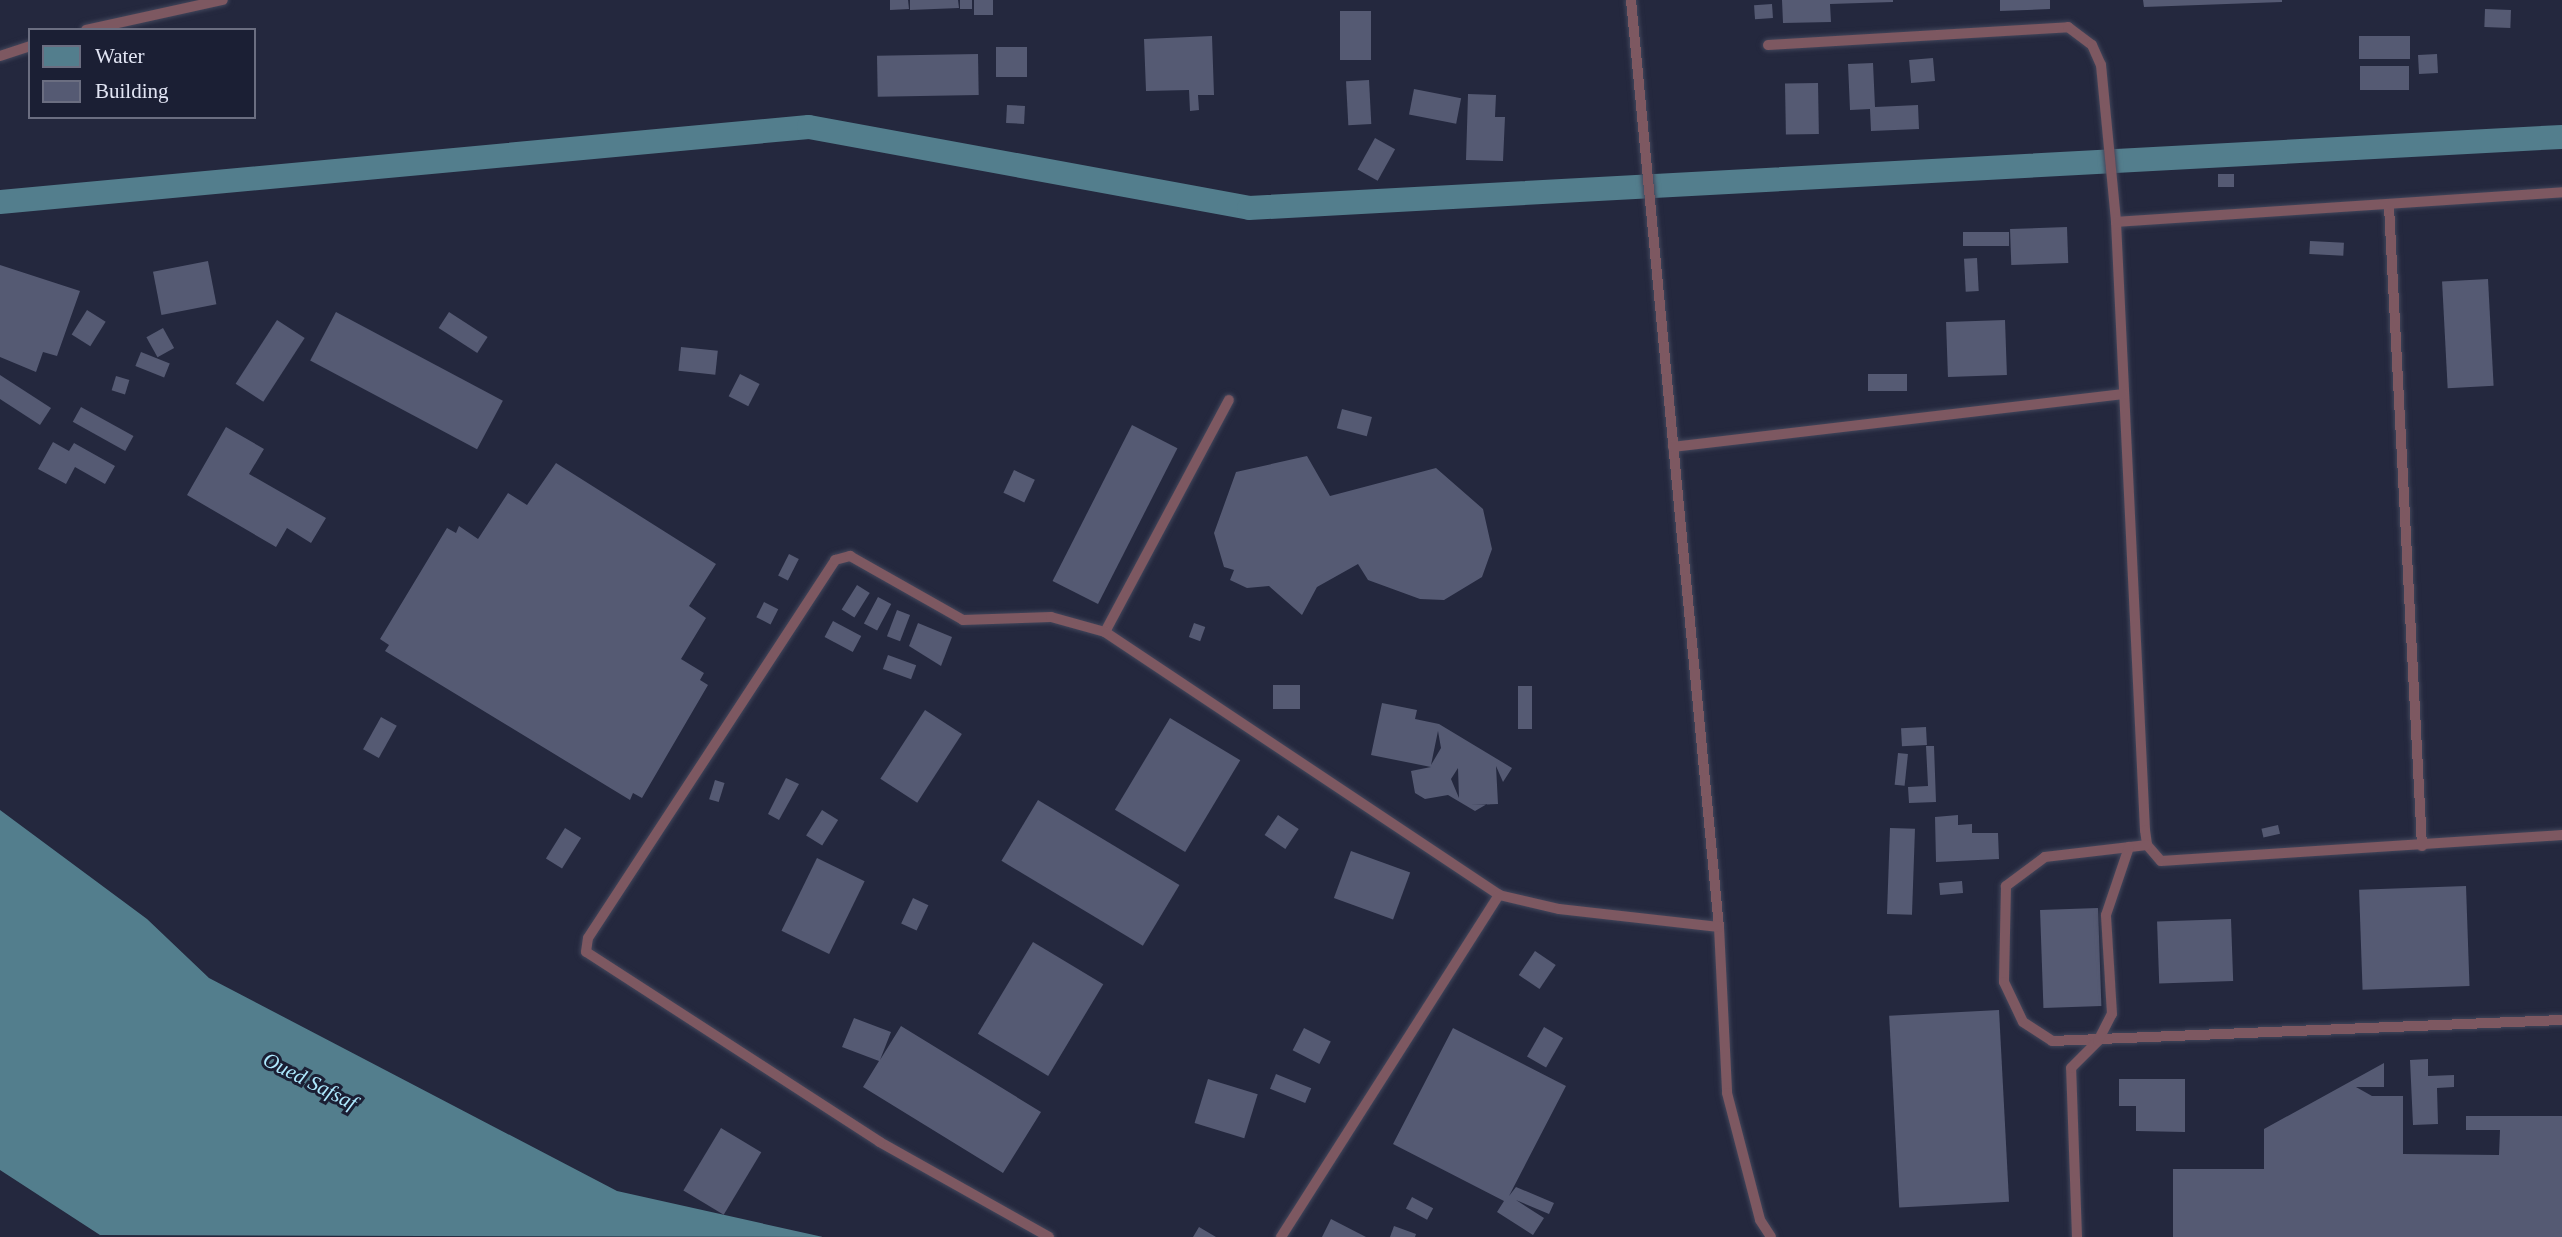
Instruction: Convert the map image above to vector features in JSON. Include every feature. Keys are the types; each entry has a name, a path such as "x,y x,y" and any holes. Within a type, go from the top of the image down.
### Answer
{"lane":[{"path":"95,28 223,0"},
{"path":"1631,0 1719,927 1727,1093 1760,1220 1771,1237"},
{"path":"1768,45 2068,27 2092,45 2101,65 2116,222 2147,845 2161,861 2562,835"},
{"path":"0,56 28,47"},
{"path":"2116,222 2389,206 2562,192"},
{"path":"2389,206 2422,846"},
{"path":"1673,447 2123,394"},
{"path":"1105,632 1229,400"},
{"path":"1049,1237 868,1135 593,959 586,944 835,560 850,556 963,620 1051,617 1105,632 1499,895 1559,909 1719,927"},
{"path":"2147,845 2045,856 2006,886 2004,982 2023,1022 2052,1041 2562,1020"},
{"path":"2077,1237 2071,1068 2098,1041 2112,1014 2106,915 2129,847"},
{"path":"1281,1237 1499,895"}],"water":[{"name":"Oued Safsaf","path":"0,810 147,919 209,978 617,1191 823,1237 100,1235 0,1170"}],"building":[{"path":"890,0 908,0 909,9 890,10"},
{"path":"910,0 958,0 959,8 910,10"},
{"path":"960,0 972,0 972,9 960,9"},
{"path":"974,0 993,0 993,15 974,15"},
{"path":"1782,0 1893,2 1830,4 1831,22 1783,23"},
{"path":"2000,0 2050,0 2050,9 2000,11"},
{"path":"2143,0 2282,0 2282,2 2144,7"},
{"path":"1772,4 1773,18 1755,19 1754,5"},
{"path":"2485,9 2511,10 2510,28 2484,27"},
{"path":"1340,11 1371,11 1371,60 1340,60"},
{"path":"1212,36 1214,95 1198,95 1199,110 1190,111 1189,90 1146,91 1144,39"},
{"path":"2359,36 2410,36 2410,59 2359,59"},
{"path":"996,47 1027,47 1027,77 996,77"},
{"path":"978,54 979,95 878,97 877,56"},
{"path":"2437,54 2438,73 2419,74 2418,55"},
{"path":"1933,58 1935,81 1911,83 1909,60"},
{"path":"1873,63 1875,107 1918,105 1919,129 1871,131 1870,109 1850,110 1848,64"},
{"path":"2360,66 2409,66 2409,90 2360,90"},
{"path":"1369,80 1371,124 1348,125 1346,81"},
{"path":"1818,83 1819,134 1786,135 1785,84"},
{"path":"1414,89 1461,98 1456,124 1409,115"},
{"path":"1468,94 1496,95 1495,117 1505,117 1503,161 1466,160"},
{"path":"1007,105 1025,106 1024,124 1006,123"},
{"path":"1375,138 1395,149 1378,181 1358,169"},
{"path":"2218,174 2234,174 2234,187 2218,187"},
{"path":"2067,227 2068,263 2011,265 2010,229"},
{"path":"1963,232 2009,232 2009,246 1963,246"},
{"path":"2310,241 2344,243 2343,256 2309,254"},
{"path":"1977,258 1979,291 1966,292 1964,259"},
{"path":"208,261 216,304 161,315 153,272"},
{"path":"0,265 80,291 57,356 43,352 36,372 0,357"},
{"path":"2488,279 2494,386 2448,388 2442,281"},
{"path":"87,310 106,322 90,346 72,335"},
{"path":"336,312 503,401 477,449 310,361"},
{"path":"449,312 488,337 477,353 439,328"},
{"path":"277,320 305,338 263,402 236,384"},
{"path":"2005,320 2007,375 1948,377 1946,322"},
{"path":"163,328 174,348 158,357 146,337"},
{"path":"681,347 718,351 715,375 678,371"},
{"path":"141,352 170,364 164,378 135,366"},
{"path":"740,374 760,384 748,406 729,396"},
{"path":"1868,374 1907,374 1907,391 1868,391"},
{"path":"0,375 51,408 40,425 0,399"},
{"path":"116,376 129,380 125,394 112,390"},
{"path":"81,407 133,436 125,451 73,422"},
{"path":"1342,409 1372,417 1367,436 1337,428"},
{"path":"1132,425 1177,448 1098,604 1053,581"},
{"path":"226,427 264,449 249,474 326,518 311,543 287,528 276,547 187,495"},
{"path":"53,442 69,451 74,443 115,466 105,484 75,467 66,484 38,469"},
{"path":"1307,456 1330,496 1436,468 1483,509 1492,549 1482,577 1444,600 1420,599 1368,580 1358,564 1317,587 1302,615 1269,586 1247,588 1230,580 1234,570 1224,567 1214,533 1236,472"},
{"path":"556,463 716,564 689,606 706,618 681,659 704,673 700,680 708,685 642,798 633,793 630,800 385,651 389,645 380,639 447,528 456,533 459,526 478,539 508,493 527,505"},
{"path":"1014,470 1035,480 1024,502 1003,493"},
{"path":"789,554 799,559 788,580 778,575"},
{"path":"857,585 870,593 854,618 842,610"},
{"path":"878,597 891,604 877,631 864,623"},
{"path":"764,602 778,609 771,624 756,617"},
{"path":"897,610 910,615 900,641 887,636"},
{"path":"833,621 861,636 853,652 825,637"},
{"path":"918,623 952,637 941,666 909,646"},
{"path":"1194,623 1205,627 1200,641 1189,637"},
{"path":"888,655 916,665 911,679 883,669"},
{"path":"1273,685 1300,685 1300,709 1273,709"},
{"path":"1518,686 1532,686 1532,729 1518,729"},
{"path":"1382,703 1417,710 1415,719 1439,724 1512,768 1503,782 1496,766 1498,804 1486,804 1475,811 1448,795 1425,799 1415,793 1411,771 1431,767 1371,755","holes":["1438,731 1441,748 1431,765","1458,768 1459,798 1451,779"]},
{"path":"925,710 962,734 917,803 880,779"},
{"path":"381,717 397,726 379,758 363,749"},
{"path":"1170,718 1240,760 1185,852 1115,810"},
{"path":"1926,727 1927,745 1902,746 1901,728"},
{"path":"1926,746 1934,746 1936,802 1909,803 1908,787 1928,786"},
{"path":"1898,753 1908,754 1905,786 1895,785"},
{"path":"786,778 799,784 779,820 768,814"},
{"path":"715,780 725,783 719,802 709,799"},
{"path":"1038,800 1179,885 1143,946 1001,861"},
{"path":"822,810 838,820 822,846 806,835"},
{"path":"1278,815 1299,829 1285,849 1265,835"},
{"path":"1958,815 1958,825 1972,824 1972,833 1998,833 1999,859 1936,862 1935,817"},
{"path":"2278,825 2280,834 2263,838 2261,829"},
{"path":"565,828 581,838 562,869 546,859"},
{"path":"1890,828 1915,829 1912,915 1887,914"},
{"path":"1351,851 1410,873 1393,920 1334,898"},
{"path":"817,858 865,881 829,954 781,931"},
{"path":"1962,881 1963,893 1940,895 1939,883"},
{"path":"2466,886 2469,986 2363,990 2359,890"},
{"path":"913,898 928,905 917,931 901,923"},
{"path":"2098,908 2101,1006 2043,1008 2040,910"},
{"path":"2231,919 2233,981 2159,984 2157,922"},
{"path":"1033,942 1103,984 1048,1076 978,1034"},
{"path":"1535,951 1556,965 1540,989 1519,975"},
{"path":"1999,1010 2009,1202 1899,1207 1889,1016"},
{"path":"854,1018 891,1032 880,1060 901,1026 1041,1112 1003,1173 863,1087 879,1061 842,1047"},
{"path":"1544,1027 1563,1038 1546,1067 1527,1056"},
{"path":"1304,1028 1331,1042 1319,1064 1293,1050"},
{"path":"1453,1028 1566,1086 1509,1196 1516,1187 1554,1203 1549,1214 1516,1200 1544,1218 1533,1235 1497,1212 1504,1201 1393,1144"},
{"path":"2428,1059 2428,1076 2454,1075 2454,1087 2437,1088 2438,1124 2413,1125 2410,1060"},
{"path":"2384,1063 2384,1087 2356,1087 2372,1096 2403,1096 2403,1154 2499,1155 2500,1130 2466,1130 2466,1116 2562,1116 2562,1237 2173,1237 2173,1169 2264,1169 2264,1129"},
{"path":"1276,1074 1311,1088 1305,1103 1270,1089"},
{"path":"1208,1079 1258,1094 1244,1138 1195,1123"},
{"path":"2119,1079 2185,1079 2185,1132 2136,1131 2136,1106 2119,1106"},
{"path":"721,1128 761,1152 724,1215 683,1191"},
{"path":"1412,1197 1433,1208 1427,1220 1406,1208"},
{"path":"1331,1219 1366,1237 1322,1237"},
{"path":"1394,1226 1416,1234 1415,1237 1390,1237"},
{"path":"1199,1227 1216,1237 1193,1237"}],"waterway":[{"path":"0,202 809,127 1249,208 2562,137"}]}
